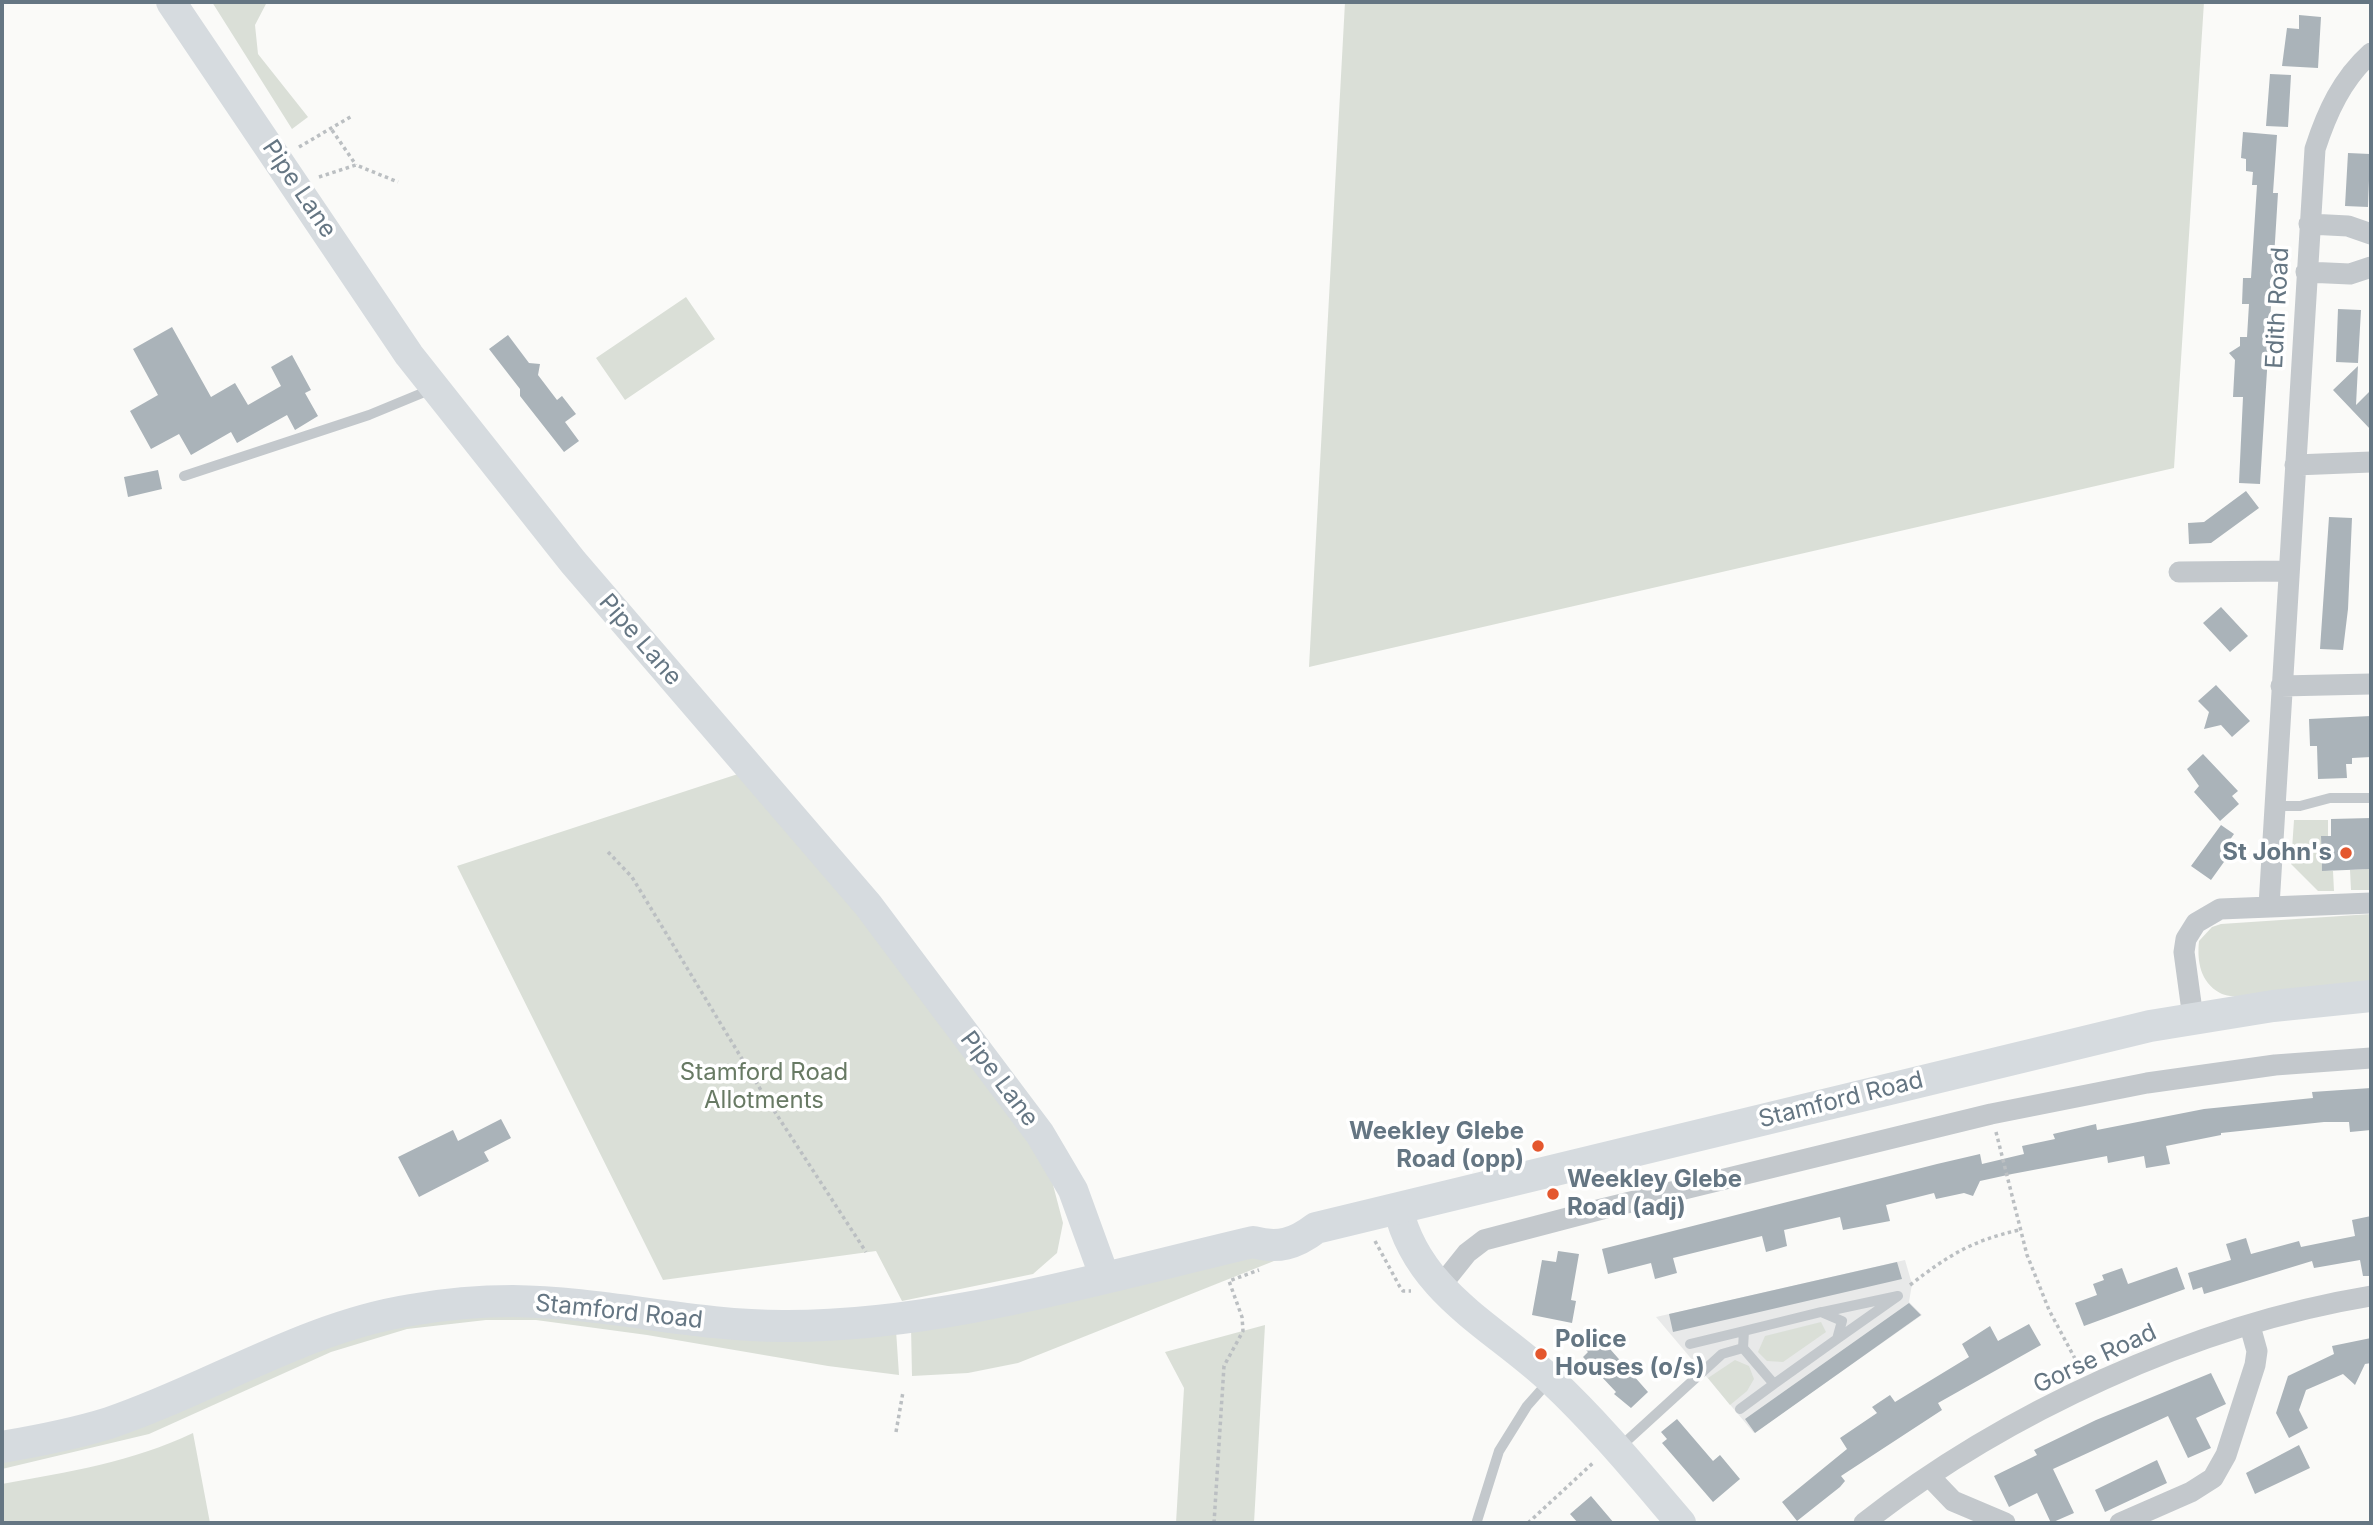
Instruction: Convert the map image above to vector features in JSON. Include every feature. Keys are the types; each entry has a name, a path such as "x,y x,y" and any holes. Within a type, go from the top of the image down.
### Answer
{"main road":[{"name":"Stamford Road","path":"2,1447 109,1423 282,1350 406,1310 458,1303 515,1301 700,1320 796,1326 897,1317 979,1304 1105,1278 1253,1242 1272,1247 1298,1241 1315,1228 2059,1046 2193,1018 2371,996"}],"street":[{"name":"Pipe Lane","path":"171,2 409,355 573,562 868,905 1040,1133 1073,1190 1105,1278"},
{"name":"Edith Road","path":"2269,906 2315,149 2325,118 2342,86 2367,57"},
{"path":"2309,224 2348,226 2371,234"},
{"path":"2306,272 2350,274 2371,267"},
{"path":"2295,465 2371,462"},
{"path":"2179,572 2288,571"},
{"path":"2281,687 2371,684"},
{"path":"2193,1018 2184,952 2186,939 2196,923 2220,909 2371,903"},
{"name":"Stamford Road","path":"1439,1288 1467,1253 1485,1240 1602,1209 1991,1114 2160,1082 2275,1065 2371,1058"},
{"path":"1398,1208 1406,1238 1419,1263 1439,1288 1550,1379 1606,1456 1681,1523"},
{"name":"Gorse Road","path":"1864,1523 1930,1477 2011,1428 2090,1387 2147,1362 2250,1326 2371,1296"},
{"path":"2120,1523 2202,1486 2221,1468 2255,1364 2257,1351 2250,1326"},
{"path":"1930,1477 1953,1502 2005,1523"}],"lane":[{"path":"184,476 369,415 435,388"},
{"path":"2275,806 2300,806 2330,798 2371,798"},
{"path":"1690,1344 1898,1296"},
{"path":"1740,1409 1898,1296"},
{"path":"1821,1312 1842,1321 1837,1339"},
{"path":"1744,1331 1743,1348 1774,1384"},
{"path":"1606,1456 1722,1354 1743,1348"},
{"path":"1477,1521 1499,1451 1527,1406 1550,1379"}],"path":[{"path":"303,145 352,116"},
{"path":"332,130 356,165 398,182"},
{"path":"322,175 356,165"},
{"path":"608,852 632,877 762,1092 866,1252"},
{"path":"1994,1125 2019,1230 2049,1310 2082,1373"},
{"path":"1898,1296 1969,1244 2019,1230"},
{"path":"1373,1237 1390,1272 1403,1291"},
{"path":"1214,1523 1224,1366 1243,1331 1242,1317 1229,1282"},
{"path":"896,1432 903,1392"},
{"path":"1528,1523 1606,1456"}],"shaded area":[{"path":"1905,1260 1912,1284 1909,1302 1922,1315 1754,1433 1656,1317"}],"green space":[{"path":"212,2 267,2 255,25 258,54 308,117 292,129"},
{"path":"1345,2 2204,2 2174,468 1309,667"},
{"path":"686,297 715,339 625,400 596,358"},
{"name":"Stamford Road Allotments","path":"744,772 904,969 1036,1148 1052,1181 1063,1223 1057,1253 1033,1274 902,1301 876,1251 663,1280 457,866"},
{"path":"2294,820 2328,820 2328,836 2321,837 2322,870 2333,871 2334,891 2318,891 2291,864"},
{"path":"2371,869 2371,890 2351,890 2350,870"},
{"path":"2371,914 2371,982 2269,996 2231,996 2213,988 2201,970 2199,941 2212,927 2221,924"},
{"path":"1277,1251 1279,1259 1018,1363 968,1373 912,1376 911,1326"},
{"path":"487,1314 896,1330 899,1375 536,1320 486,1320 407,1329 331,1352 149,1434 2,1469 2,1460 368,1331"},
{"path":"1821,1322 1826,1332 1783,1362 1767,1361 1758,1352 1765,1336"},
{"path":"1265,1325 1254,1523 1176,1523 1184,1388 1165,1352"},
{"path":"1735,1360 1749,1366 1754,1379 1747,1391 1730,1405 1708,1378"},
{"path":"193,1433 210,1523 2,1523 2,1484 123,1459"}],"building":[{"path":"2299,15 2321,17 2318,68 2282,66 2287,28 2299,29"},
{"path":"2270,74 2291,75 2288,127 2266,126"},
{"path":"2243,132 2277,135 2273,193 2278,193 2260,484 2239,483 2243,397 2233,397 2235,360 2229,353 2240,346 2240,337 2247,337 2249,304 2242,304 2243,278 2251,278 2257,185 2252,185 2253,172 2246,171 2246,159 2241,158"},
{"path":"2348,153 2370,154 2368,207 2345,206"},
{"path":"2338,309 2361,310 2358,363 2336,362"},
{"path":"172,327 211,397 235,383 248,405 281,386 271,367 292,355 311,390 305,393 318,416 295,430 287,415 237,443 231,432 191,455 179,434 151,449 130,411 158,395 133,349"},
{"path":"508,335 529,363 540,364 538,375 557,400 562,396 576,414 565,422 579,441 564,452 520,396 520,389 489,349"},
{"path":"2358,366 2356,405 2371,390 2371,430 2333,390"},
{"path":"158,470 162,489 128,497 124,477"},
{"path":"2246,491 2259,508 2211,543 2189,544 2188,523 2204,522"},
{"path":"2329,517 2352,518 2348,609 2343,650 2320,649"},
{"path":"2221,607 2248,636 2230,652 2203,623"},
{"path":"2216,685 2250,721 2232,737 2221,725 2204,729 2209,712 2198,701"},
{"path":"2371,716 2371,757 2352,758 2352,764 2346,764 2347,778 2318,779 2317,746 2310,746 2309,719"},
{"path":"2203,754 2238,791 2232,796 2239,804 2220,821 2194,792 2199,786 2187,769"},
{"name":"St John's","path":"2371,818 2371,869 2322,871 2321,836 2331,836 2331,819"},
{"path":"2221,825 2234,834 2227,844 2234,848 2211,880 2191,866"},
{"path":"2371,1088 2371,1130 2350,1132 2349,1122 2324,1122 2221,1133 2166,1146 2170,1164 2146,1168 2144,1156 2108,1163 2107,1156 2012,1174 1980,1181 1973,1196 1964,1193 1936,1199 1934,1193 1886,1205 1890,1221 1843,1230 1840,1217 1784,1230 1787,1246 1766,1252 1762,1236 1673,1258 1677,1273 1655,1279 1651,1263 1608,1274 1602,1249 1980,1154 1982,1164 2024,1154 2022,1146 2055,1139 2053,1134 2096,1124 2097,1130 2204,1109 2313,1098 2312,1092"},
{"path":"501,1119 511,1138 484,1152 489,1161 419,1197 398,1157 453,1130 458,1141"},
{"path":"2371,1216 2371,1276 2363,1276 2360,1260 2314,1268 2312,1261 2204,1294 2202,1287 2193,1290 2188,1273 2231,1260 2226,1244 2246,1238 2251,1254 2299,1241 2301,1247 2355,1236 2352,1220"},
{"path":"1558,1251 1579,1254 1571,1300 1576,1301 1572,1323 1532,1315 1542,1260 1556,1262"},
{"path":"1897,1262 1902,1279 1673,1332 1669,1314"},
{"path":"2177,1267 2185,1289 2084,1326 2075,1303 2097,1295 2093,1284 2104,1280 2102,1275 2122,1268 2128,1284"},
{"path":"1909,1303 1921,1315 1755,1433 1745,1419"},
{"path":"2029,1324 2041,1345 1938,1403 1942,1410 1841,1476 1845,1481 1840,1487 1797,1521 1782,1502 1847,1449 1840,1438 1877,1413 1872,1407 1890,1395 1895,1402 1969,1357 1962,1344 1990,1326 1998,1341"},
{"path":"1595,1332 1648,1392 1631,1408 1614,1394 1616,1392 1583,1357 1588,1352 1581,1345"},
{"path":"2371,1338 2371,1363 2365,1364 2355,1385 2343,1374 2306,1390 2299,1410 2308,1428 2289,1438 2276,1413 2288,1376 2334,1354 2332,1346"},
{"path":"2211,1373 2226,1404 2196,1418 2211,1448 2188,1458 2168,1416 2053,1469 2074,1513 2051,1523 2037,1493 2009,1507 1994,1476 2037,1455 2034,1450 2096,1420"},
{"path":"1677,1419 1713,1461 1720,1455 1740,1479 1713,1502 1662,1443 1667,1439 1661,1432"},
{"path":"2299,1445 2310,1468 2255,1494 2246,1473"},
{"path":"2157,1460 2167,1483 2105,1512 2095,1490"},
{"path":"1591,1496 1614,1523 1578,1523 1570,1514"}],"place":[{"name":"St John's","path":"2346,853"},
{"name":"Weekley Glebe Road (opp)","path":"1538,1146"},
{"name":"Weekley Glebe Road (adj)","path":"1553,1194"},
{"name":"Police Houses (o/s)","path":"1541,1354"}]}
